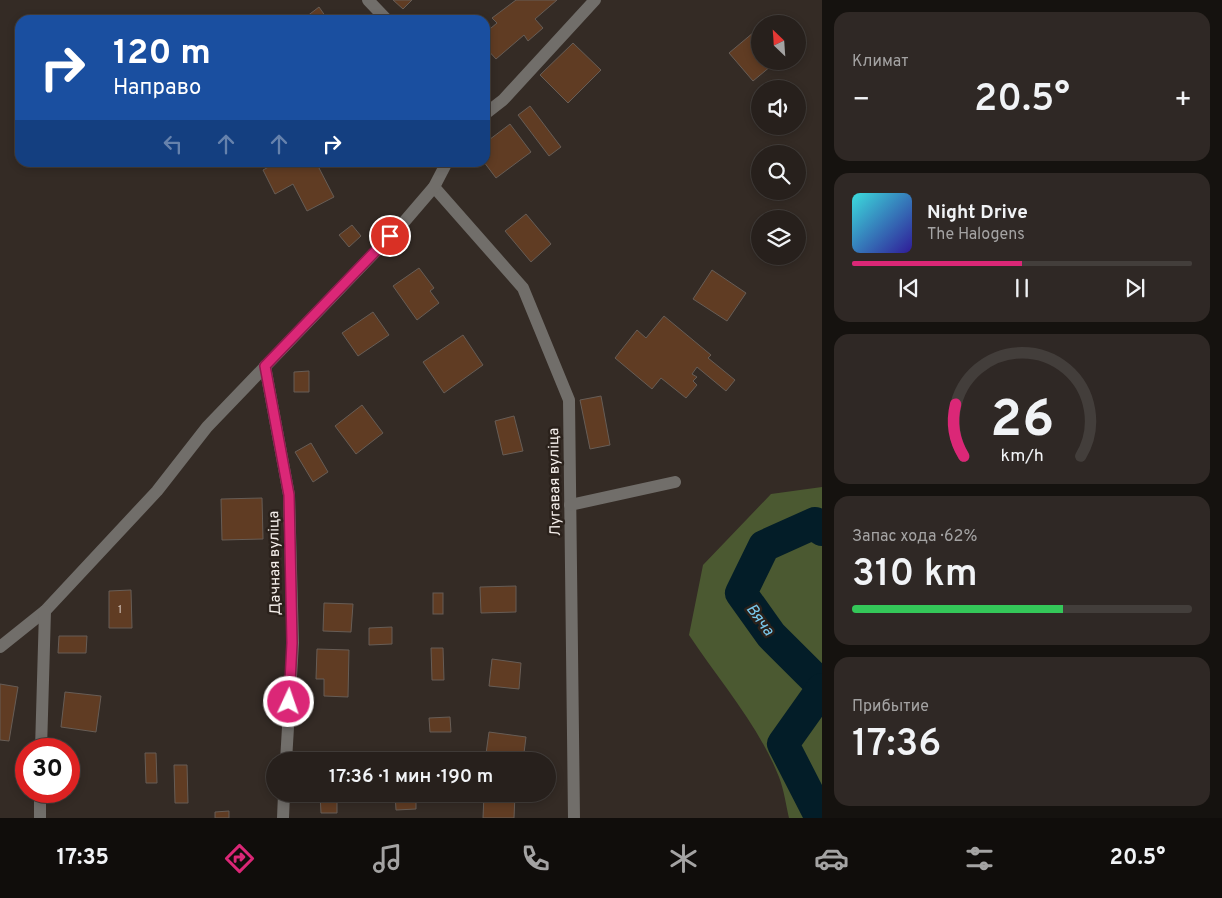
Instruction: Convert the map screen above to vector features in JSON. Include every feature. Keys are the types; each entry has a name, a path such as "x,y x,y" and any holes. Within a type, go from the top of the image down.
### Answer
{"street":[{"path":"368,0 382,15"},
{"path":"490,110 503,100 595,0"},
{"path":"0,647 45,611 157,491 207,427 404,222 434,187 444,167"},
{"name":"Лугавая вуліца","path":"434,187 523,288 569,400 574,818"},
{"name":"Дачная вуліца","path":"265,366 289,495 292,643 286,752"},
{"path":"570,505 675,482"},
{"path":"42,738 45,611"},
{"path":"283,818 284,802"},
{"path":"40,803 40,818"}],"green space":[{"path":"822,487 822,818 789,818 779,777 760,739 738,704 689,635 703,565 771,494"}],"building":[{"path":"393,0 412,0 403,9"},
{"path":"516,0 557,0 535,19 543,28 528,41 524,35 496,59 490,52 490,29 497,23 492,18"},
{"path":"319,7 325,15 309,15"},
{"path":"751,35 751,70 766,70 752,80 729,53"},
{"path":"573,43 601,70 568,103 540,75"},
{"path":"530,106 561,147 549,156 518,115"},
{"path":"510,124 531,152 496,178 488,167 490,167 490,139"},
{"path":"269,167 321,167 319,168 334,197 307,211 293,184 275,194 263,170"},
{"path":"526,214 551,244 531,262 505,231"},
{"path":"352,225 361,236 349,247 339,235"},
{"path":"419,268 434,288 430,291 439,303 417,320 393,286"},
{"path":"712,270 746,293 727,321 693,299"},
{"path":"373,312 389,335 358,356 342,333"},
{"path":"664,316 711,355 708,358 735,380 726,391 697,367 692,374 697,377 693,381 697,385 686,398 661,378 652,389 615,358 637,330 646,338"},
{"path":"463,335 483,365 444,393 423,362"},
{"path":"309,371 309,392 294,392 294,372"},
{"path":"601,396 610,445 590,449 580,400"},
{"path":"362,405 383,433 356,454 335,426"},
{"path":"514,416 523,451 503,455 495,421"},
{"path":"311,443 328,472 313,482 295,452"},
{"path":"262,498 263,539 222,540 221,499"},
{"path":"516,586 516,612 481,613 480,587"},
{"path":"131,590 132,628 109,628 109,591"},
{"path":"433,593 443,593 443,614 433,614"},
{"path":"324,603 353,604 351,632 323,631"},
{"path":"392,627 392,644 369,645 369,628"},
{"path":"59,636 87,636 86,653 58,653"},
{"path":"431,648 443,648 444,680 432,680"},
{"path":"317,649 349,650 348,697 324,696 324,679 316,679"},
{"path":"492,659 521,663 519,689 489,686"},
{"path":"0,684 18,687 9,741 0,740"},
{"path":"65,692 101,696 96,732 61,727"},
{"path":"450,717 451,732 430,732 429,718"},
{"path":"489,732 526,737 524,752 486,752"},
{"path":"145,753 156,753 157,783 146,783"},
{"path":"174,765 187,765 188,803 175,803"},
{"path":"320,802 337,802 337,813 321,813"},
{"path":"396,802 416,802 416,809 396,810"},
{"path":"484,802 515,802 514,818 483,818"},
{"path":"229,811 229,818 215,818 215,812"}],"waterway":[{"name":"Вяча","path":"822,530 815,523 764,546 741,593 771,635 822,686"},
{"name":"Вяча","path":"821,818 783,744 822,689"}],"route":[{"path":"289,702 292,643 289,495 265,366 390,236"}]}
